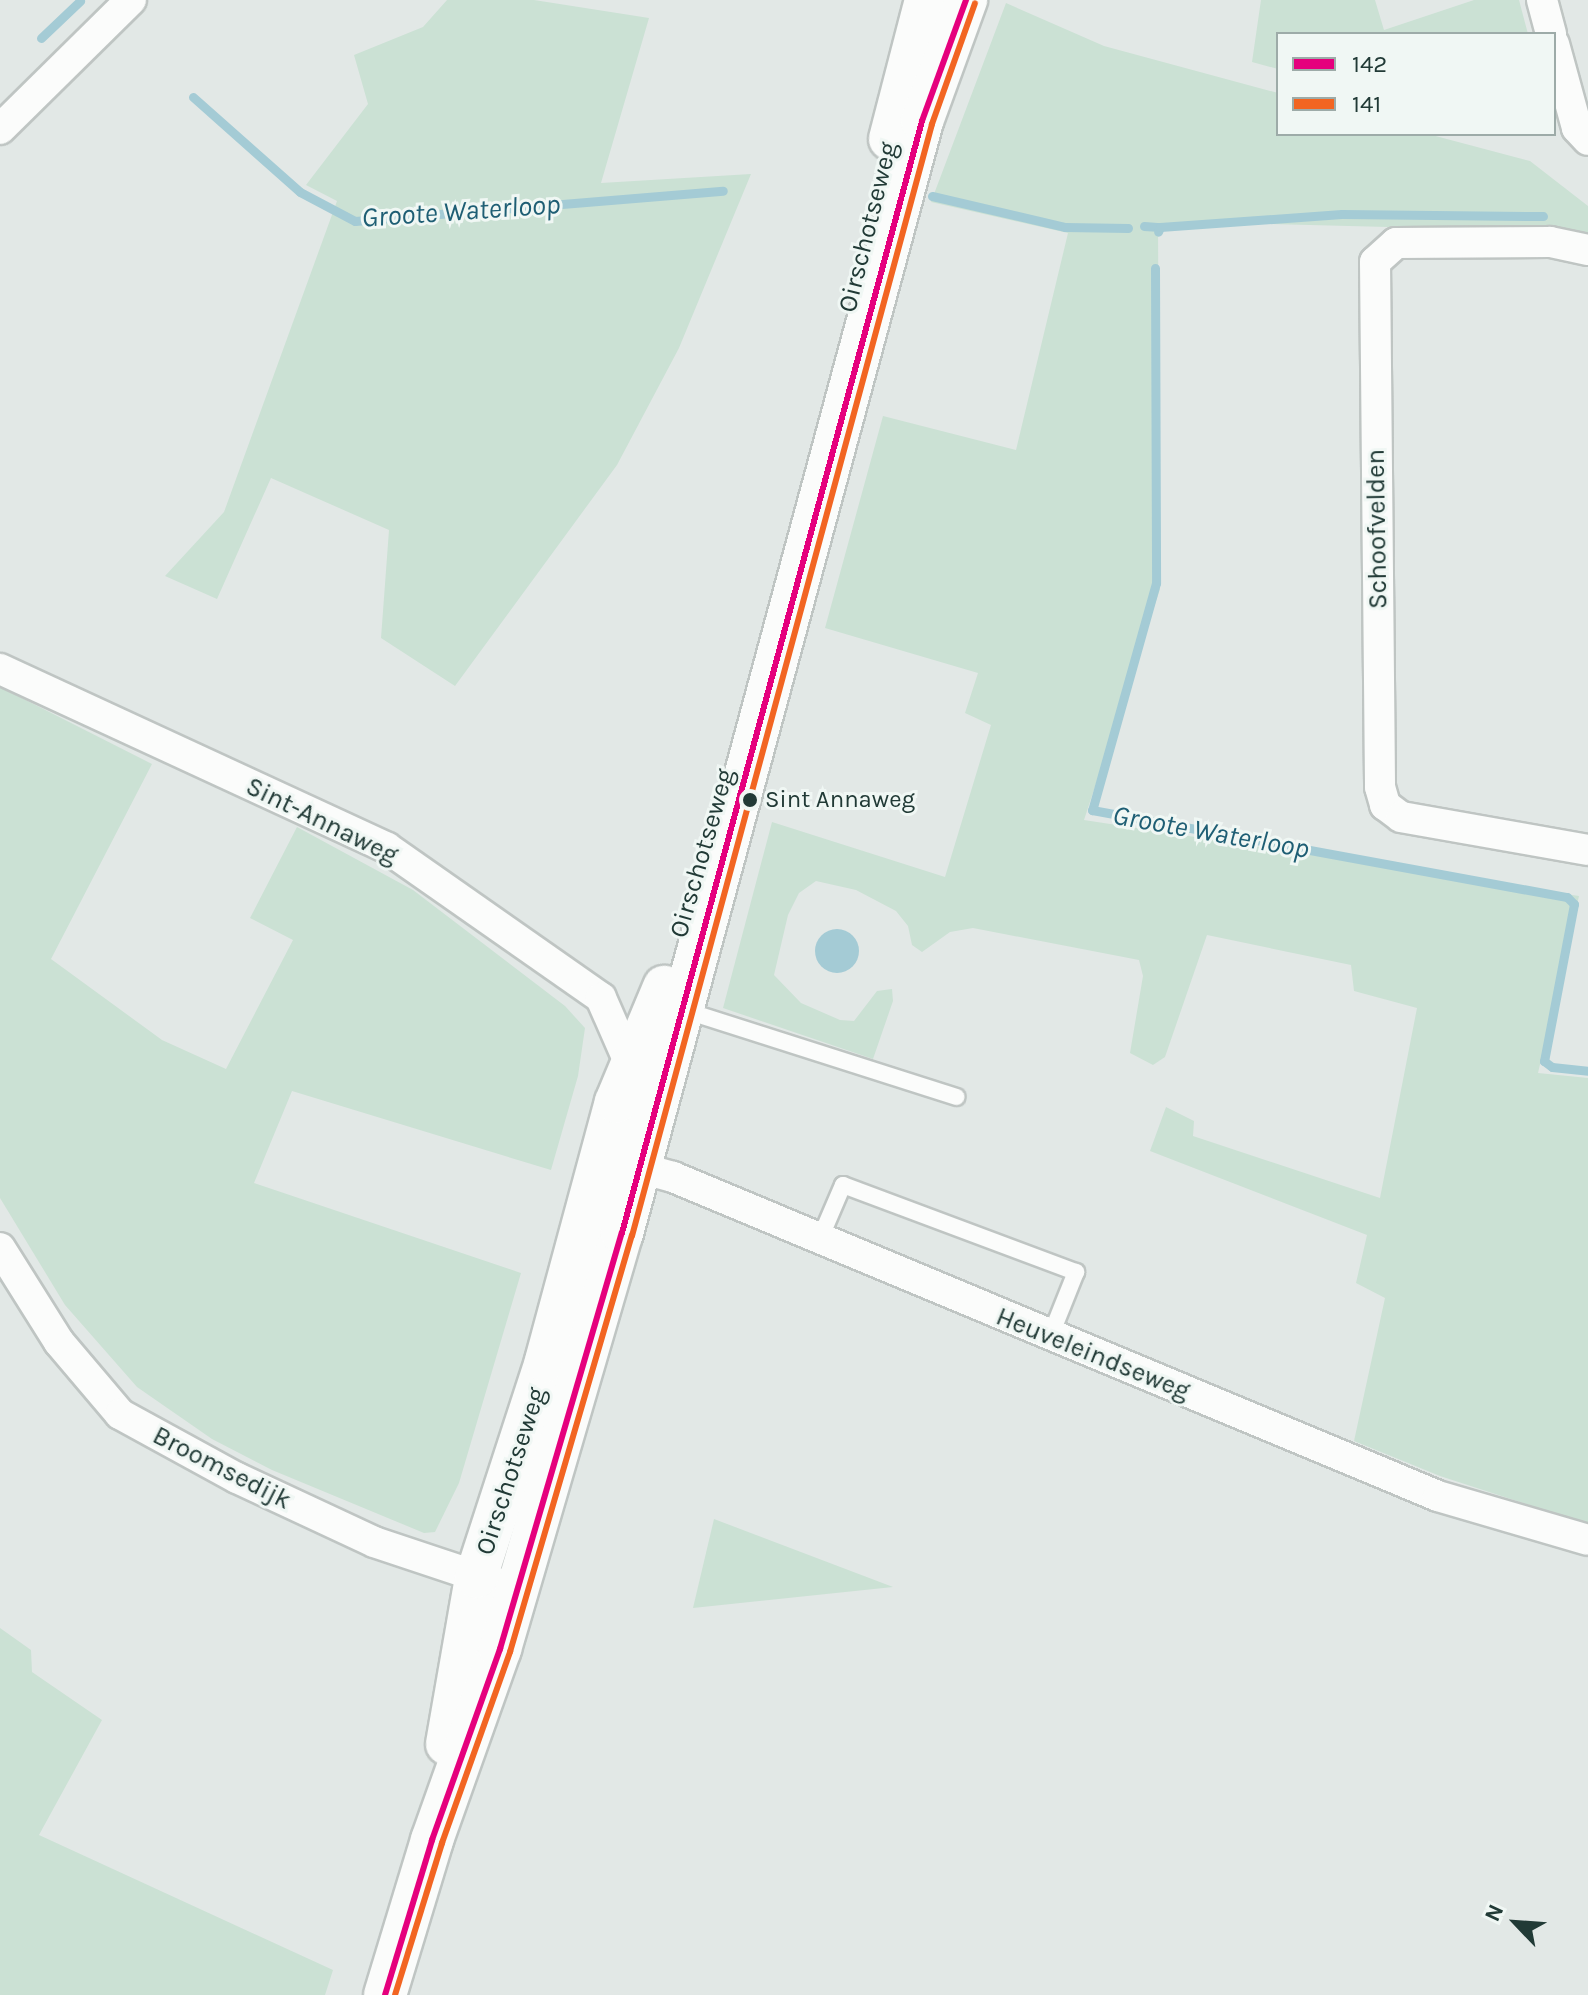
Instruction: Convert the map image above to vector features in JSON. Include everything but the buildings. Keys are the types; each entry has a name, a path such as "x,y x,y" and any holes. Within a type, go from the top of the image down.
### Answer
{"main road":[{"name":"Oirschotseweg","path":"432,1840 476,1577 546,1361 621,1163 630,1064 669,1006 926,0"},
{"name":"Oirschotseweg","path":"385,1995 432,1840 518,1590 621,1163 830,475 922,121 966,0"}],"street":[{"path":"0,129 131,0"},
{"path":"1542,0 1550,32"},
{"path":"1556,51 1577,128 1588,140"},
{"name":"Schoofvelden","path":"1588,250 1550,242 1396,243 1375,262 1380,787 1385,805 1401,817 1588,850"},
{"name":"Sint-Annaweg","path":"0,669 387,848 601,998 630,1064"},
{"name":"Heuveleindseweg","path":"621,1163 819,1241 1438,1496 1588,1540"},
{"name":"Broomsedijk","path":"0,1248 59,1342 120,1414 237,1478 360,1536 518,1590"}],"lane":[{"path":"669,1006 956,1097"},
{"path":"819,1241 843,1185 1076,1272 1050,1337"}],"green space":[{"path":"447,0 534,0 649,18 601,183 751,174 679,348 617,465 455,686 381,638 389,530 271,478 217,599 165,576 224,512 337,201 306,185 368,104 354,55 423,27"},
{"path":"1261,0 1375,0 1384,30 1474,0 1519,0 1527,32 1276,32 1276,68 1252,62"},
{"path":"1006,3 1104,46 1276,92 1276,136 1436,136 1530,161 1588,206 1588,239 1550,231 1229,223 1158,227 1160,589 1084,820 1579,896 1538,1073 1588,1078 1588,1524 1440,1476 1354,1441 1385,1298 1356,1283 1367,1235 1150,1151 1166,1107 1194,1121 1193,1136 1380,1198 1417,1008 1354,991 1351,965 1207,935 1165,1057 1153,1065 1130,1053 1143,976 1139,960 973,928 950,932 922,952 912,945 908,926 896,911 856,890 816,881 799,893 788,915 774,975 801,1003 840,1020 854,1021 877,991 892,989 893,1001 873,1059 723,1008 772,822 945,877 991,725 965,713 978,673 825,628 883,416 1016,450 1068,233 931,202"},
{"path":"0,687 152,764 51,959 162,1040 226,1069 293,940 250,918 297,827 413,890 565,1006 585,1028 578,1076 551,1170 292,1091 254,1183 521,1273 459,1483 435,1532 424,1533 272,1470 212,1439 137,1387 65,1305 0,1198"},
{"path":"714,1519 893,1587 693,1608"},
{"path":"0,1628 31,1650 32,1672 102,1720 39,1835 333,1970 325,1995 0,1995"}],"water":[{"path":"837,929 852,936 859,951 852,966 837,973 822,966 815,951 822,936"}],"waterway":[{"name":"Groote Waterloop","path":"41,38 80,1"},
{"name":"Groote Waterloop","path":"193,97 300,192 355,221 723,191"},
{"name":"Groote Waterloop","path":"932,196 1065,227 1128,228"},
{"path":"1160,227 1342,214 1543,216"},
{"name":"Groote Waterloop","path":"1144,226 1160,227 1158,232"},
{"name":"Groote Waterloop","path":"1155,268 1156,583 1092,810 1567,897 1574,904 1544,1061 1552,1067 1588,1071"}],"transit line":[{"name":"142","path":"385,1995 432,1840 500,1649 622,1233 922,121 966,0"},
{"name":"141","path":"395,1995 442,1843 510,1652 632,1236 932,124 975,3"}],"place":[{"name":"Sint Annaweg","path":"750,800"}]}
